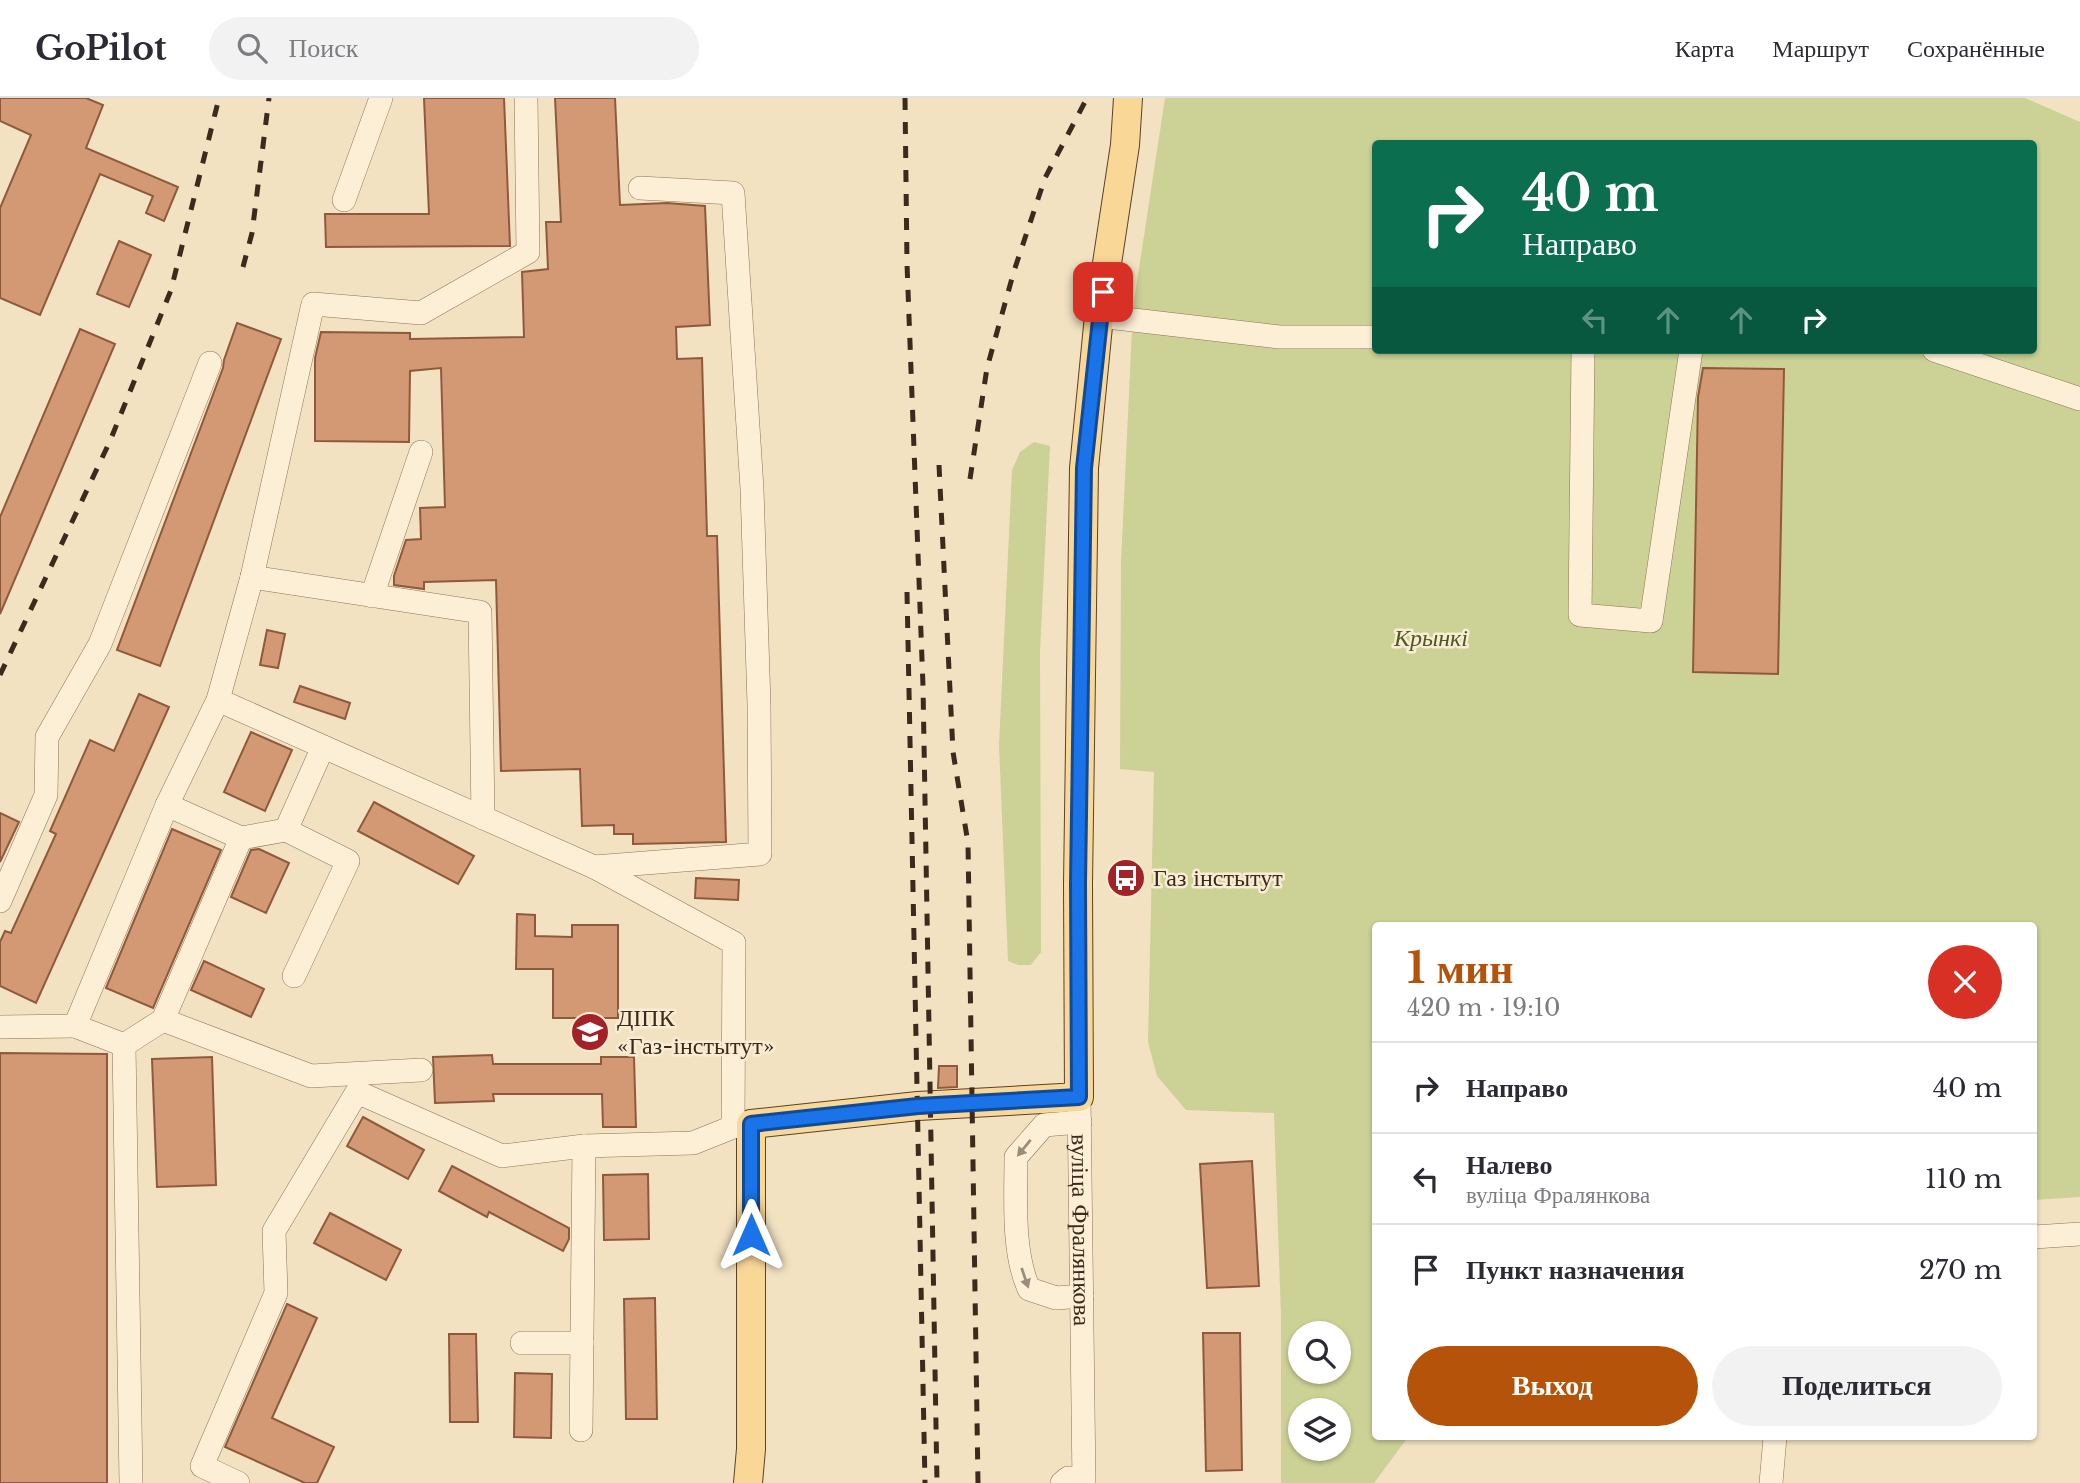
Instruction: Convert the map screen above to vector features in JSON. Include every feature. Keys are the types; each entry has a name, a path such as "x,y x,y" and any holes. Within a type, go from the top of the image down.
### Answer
{"main road":[{"name":"вуліца Фралянкова","path":"1080,1109 1078,884 1084,468 1099,316 1125,145 1128,98"},
{"path":"748,1483 751,1449 742,1126 918,1106 1080,1109"}],"street":[{"path":"344,200 380,98"},
{"path":"75,1026 167,805 218,700 251,577 313,304 421,313 528,252 526,98"},
{"path":"594,867 760,854 759,704 752,489 733,193 640,188"},
{"path":"1099,316 1279,337 1372,337"},
{"path":"1583,354 1580,615 1651,621 1690,354"},
{"path":"1946,354 2080,399"},
{"path":"0,901 46,795 47,737 100,644 209,363"},
{"path":"372,596 421,452"},
{"path":"251,577 480,612 483,818"},
{"path":"218,700 594,867 734,943 742,1126 693,1143 584,1146 502,1156 357,1091 274,1231 276,1293 202,1466 238,1483"},
{"path":"286,830 323,747"},
{"path":"167,805 241,838 286,830 348,861 294,976"},
{"path":"124,1045 163,1020 241,838"},
{"path":"163,1020 311,1076 421,1070"},
{"path":"0,1027 75,1026 124,1045"},
{"path":"124,1045 131,1483"},
{"path":"1080,1109 1044,1125 1016,1157 1016,1213 1022,1273 1029,1289 1056,1297 1082,1296"},
{"name":"вуліца Фралянкова","path":"1076,1481 1082,1296 1080,1109"},
{"path":"582,1430 584,1146"},
{"path":"2037,1237 2080,1234"},
{"path":"522,1343 582,1343"},
{"path":"1771,1483 1775,1440"}],"green space":[{"name":"Крынкі","path":"1165,98 2025,98 2080,122 2080,1197 2037,1200 2037,922 1372,922 1372,1440 1406,1440 1374,1483 1281,1483 1281,1317 1274,1113 1186,1110 1157,1076 1148,1042 1154,772 1120,769 1121,563 1133,308"},
{"path":"1034,442 1050,446 1040,652 1041,952 1031,965 1018,965 1008,961 999,745 1012,470 1020,452"}],"building":[{"path":"0,98 86,98 103,105 86,148 178,187 164,221 146,213 153,196 100,174 40,315 0,298 0,208 31,135 0,121"},
{"path":"424,98 504,98 510,246 326,247 325,214 429,214"},
{"path":"555,98 615,98 620,205 667,203 705,206 710,325 676,327 677,359 702,358 707,536 717,536 726,842 633,844 633,834 614,834 614,825 582,826 580,769 501,771 496,580 424,582 424,589 394,585 394,576 406,540 421,539 420,508 445,507 441,368 410,371 409,442 315,441 315,358 321,332 410,333 410,339 524,337 522,272 548,269 546,222 561,222"},
{"path":"119,241 151,255 129,307 97,294"},
{"path":"237,323 281,339 160,666 117,650 223,368"},
{"path":"80,329 115,344 0,614 0,517"},
{"path":"1703,368 1784,369 1778,674 1693,672 1698,397"},
{"path":"267,630 285,634 278,668 260,665"},
{"path":"300,686 350,703 345,719 294,702"},
{"path":"139,694 169,707 36,1003 0,986 0,942 5,931 11,933 56,834 50,831 90,740 114,751"},
{"path":"251,732 292,750 265,811 224,792"},
{"path":"374,802 474,856 458,884 358,831"},
{"path":"0,813 19,822 0,862"},
{"path":"172,829 221,850 153,1008 106,988"},
{"path":"259,849 289,863 266,913 231,897 251,850"},
{"path":"696,878 739,880 738,900 695,898"},
{"path":"517,914 535,915 535,936 572,937 572,925 618,925 618,1018 553,1018 553,969 516,969"},
{"path":"204,961 264,989 251,1017 191,990"},
{"path":"0,1053 107,1054 107,1483 0,1483"},
{"path":"492,1055 493,1064 601,1064 601,1057 634,1057 636,1127 603,1127 602,1094 493,1094 494,1101 435,1103 433,1057"},
{"path":"212,1057 216,1185 157,1187 152,1059"},
{"path":"939,1066 957,1066 957,1087 938,1088"},
{"path":"363,1117 424,1150 408,1179 347,1146"},
{"path":"1252,1161 1259,1286 1207,1288 1200,1164"},
{"path":"452,1166 569,1228 569,1239 563,1251 489,1212 487,1217 439,1191"},
{"path":"648,1174 649,1239 604,1240 603,1175"},
{"path":"330,1213 401,1250 386,1280 314,1243"},
{"path":"655,1298 657,1419 626,1419 624,1299"},
{"path":"287,1304 317,1318 272,1418 334,1447 317,1483 305,1483 225,1447"},
{"path":"1203,1333 1240,1333 1242,1470 1206,1471"},
{"path":"449,1334 476,1334 478,1422 450,1422"},
{"path":"515,1373 552,1374 551,1438 514,1437"}],"railway":[{"path":"0,675 110,441 171,290 219,98"},
{"path":"243,267 252,233 269,98"},
{"path":"905,98 907,264 923,686 937,1483"},
{"path":"970,479 987,368 1014,271 1045,178 1087,98"},
{"path":"939,465 953,752 968,843 978,1483"},
{"path":"907,592 925,1483"}],"place":[{"name":"Газ інстытут","path":"1126,878"},
{"name":"ДІПК «Газ-інстытут»","path":"590,1032"}],"route":[{"path":"751,1235 751,1124 918,1106 1079,1097 1078,884 1084,468 1103,292"}]}
